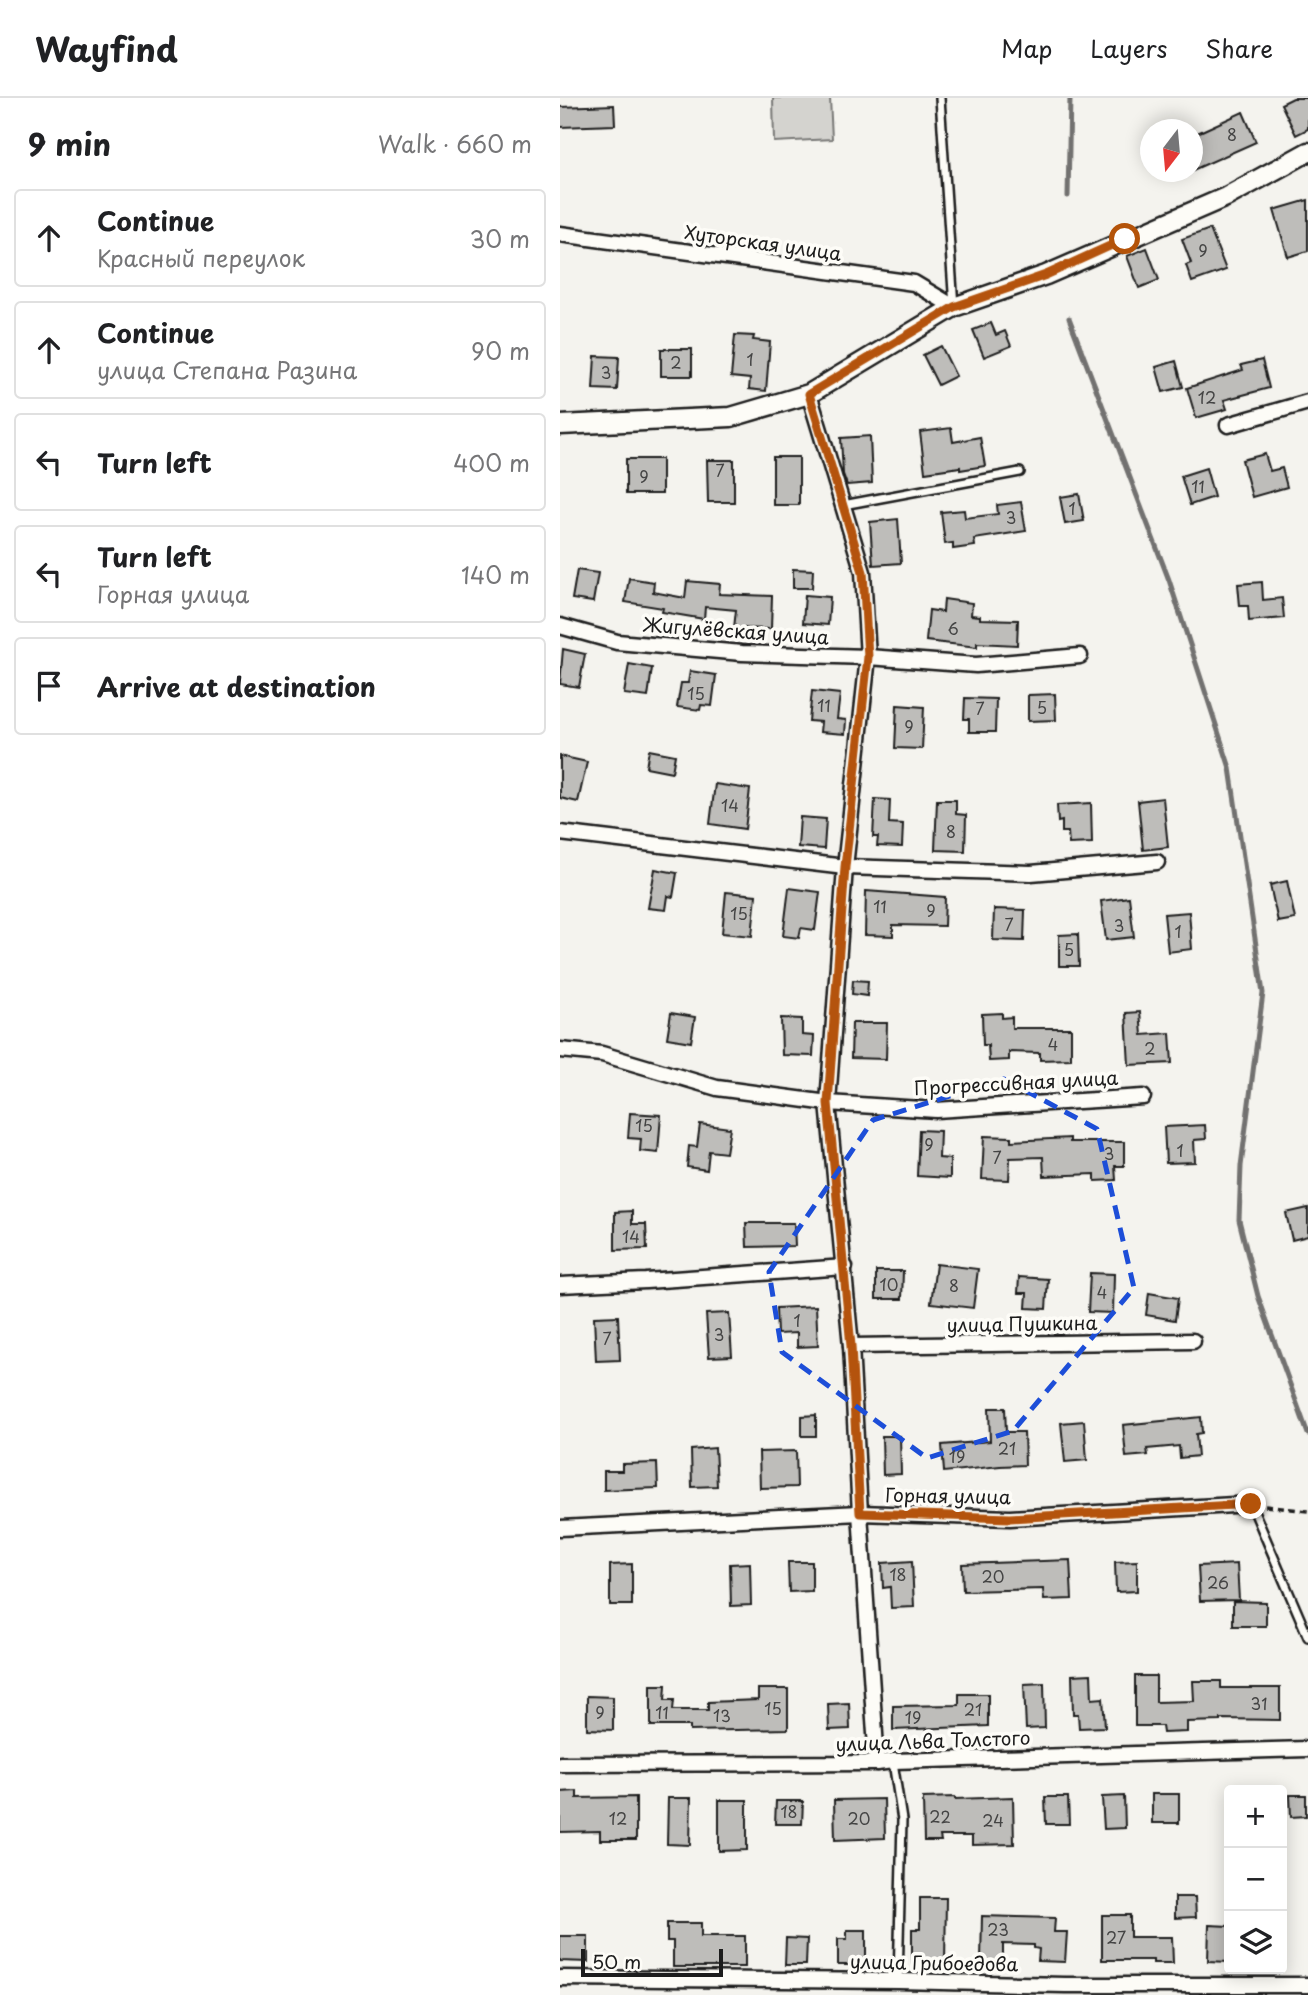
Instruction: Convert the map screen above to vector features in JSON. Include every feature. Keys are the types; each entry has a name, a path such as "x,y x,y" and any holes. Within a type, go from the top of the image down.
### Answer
{"street":[{"path":"560,425 732,418 809,394 954,307 1046,275 1226,197 1308,152"},
{"name":"Хуторская улица","path":"560,234 914,283 954,307"},
{"path":"809,394 863,572 868,657 845,867 828,1103 851,1346 877,1763"},
{"path":"1228,425 1308,402"},
{"name":"Жигулёвская улица","path":"560,626 617,642 742,653 868,657 976,665 1080,656"},
{"path":"560,833 845,867 1031,873 1157,862"},
{"name":"Прогрессивная улица","path":"560,1050 602,1054 717,1088 828,1103 936,1110 1143,1097"},
{"path":"560,1285 845,1267"},
{"name":"улица Пушкина","path":"851,1346 1193,1341"},
{"name":"Горная улица","path":"560,1528 860,1513 1010,1518 1251,1504"},
{"name":"улица Льва Толстого","path":"560,1764 877,1763 1308,1749"},
{"name":"улица Грибоедова","path":"560,1978 1308,1985"}],"lane":[{"path":"940,98 954,307"},
{"path":"844,505 1020,472"},
{"path":"1251,1504 1308,1637"},
{"path":"893,1761 902,1820 898,1981"}],"path":[{"path":"1251,1504 1308,1511"}],"highlighted area":[{"path":"1004,1079 1097,1129 1134,1288 1013,1431 927,1458 782,1352 769,1272 873,1120"}],"shaded area":[{"path":"773,98 830,98 832,139 774,142"}],"building":[{"path":"1293,98 1308,98 1308,129 1296,135 1281,104"},
{"path":"614,105 615,125 560,127 560,107"},
{"path":"1243,112 1256,142 1203,166 1203,130"},
{"path":"1308,200 1308,251 1288,257 1274,210"},
{"path":"1210,229 1226,270 1192,282 1186,265 1191,263 1182,239"},
{"path":"1147,248 1159,280 1139,288 1127,256"},
{"path":"991,323 996,335 1005,331 1011,346 984,357 973,330"},
{"path":"735,335 754,336 753,340 770,342 766,391 749,389 750,379 731,377"},
{"path":"941,346 956,376 938,385 923,355"},
{"path":"661,349 692,349 692,376 661,376"},
{"path":"595,356 619,357 617,390 593,389"},
{"path":"1262,360 1269,388 1224,400 1227,409 1196,418 1187,388 1243,370 1241,365"},
{"path":"1176,361 1183,387 1163,392 1156,367"},
{"path":"951,428 953,442 980,437 985,466 925,472 920,432"},
{"path":"870,436 872,483 847,485 843,474 841,438"},
{"path":"1265,454 1270,471 1282,468 1287,487 1252,497 1242,460"},
{"path":"773,457 799,457 799,505 773,505"},
{"path":"626,459 662,459 662,494 626,494"},
{"path":"707,460 734,460 734,502 708,502"},
{"path":"1206,468 1214,497 1190,505 1181,476"},
{"path":"1079,494 1084,521 1065,524 1060,497"},
{"path":"1021,502 1026,531 974,539 975,546 953,549 953,543 945,544 941,512 964,510 965,518 998,514 997,505"},
{"path":"898,519 901,563 873,565 870,522"},
{"path":"793,569 813,570 812,588 793,588"},
{"path":"577,570 598,573 593,602 572,599"},
{"path":"629,578 654,582 653,592 685,598 687,581 720,584 719,594 772,596 771,629 734,628 736,610 705,607 704,619 662,612 663,608 625,602"},
{"path":"1262,582 1263,600 1282,598 1284,618 1249,621 1248,606 1240,606 1238,584"},
{"path":"805,595 830,597 828,625 803,623"},
{"path":"944,599 972,603 971,615 980,616 980,619 1018,620 1017,645 977,643 977,647 926,641 929,610 943,612"},
{"path":"563,649 585,654 579,687 560,684"},
{"path":"629,664 652,668 648,697 624,694"},
{"path":"690,671 716,675 712,706 701,705 700,710 677,707 681,683 688,683"},
{"path":"812,691 840,694 837,719 846,720 845,734 820,732 821,722 809,721"},
{"path":"1055,694 1056,720 1028,721 1028,695"},
{"path":"965,698 996,699 995,732 969,732 969,719 964,719"},
{"path":"897,705 924,707 922,749 895,748"},
{"path":"649,750 675,755 672,772 646,767"},
{"path":"560,756 587,762 578,802 560,798"},
{"path":"715,784 750,789 745,829 710,824"},
{"path":"1163,798 1168,847 1143,850 1138,801"},
{"path":"875,799 890,800 889,823 903,824 902,847 877,846 878,837 873,837"},
{"path":"937,800 956,800 956,814 966,815 965,851 935,850"},
{"path":"1091,803 1092,843 1069,844 1068,832 1062,832 1062,821 1058,822 1057,805"},
{"path":"800,817 826,819 824,849 798,847"},
{"path":"655,869 677,873 673,897 668,896 666,910 648,908"},
{"path":"1287,881 1295,919 1278,922 1270,885"},
{"path":"789,888 820,892 815,930 801,928 799,938 783,936"},
{"path":"866,891 945,897 944,926 893,925 893,936 865,935"},
{"path":"726,892 756,895 752,936 722,933"},
{"path":"1129,897 1134,937 1106,940 1101,901"},
{"path":"994,909 1025,910 1024,941 993,940"},
{"path":"1189,912 1192,949 1168,952 1164,914"},
{"path":"1078,934 1079,966 1059,966 1059,935"},
{"path":"853,980 868,981 867,996 852,994"},
{"path":"1140,1012 1142,1035 1170,1033 1172,1063 1129,1065 1126,1013"},
{"path":"671,1013 695,1017 691,1042 667,1038"},
{"path":"1002,1013 1002,1018 1012,1017 1012,1028 1071,1028 1071,1059 1040,1060 1040,1053 1009,1052 1009,1060 989,1061 988,1045 983,1045 982,1014"},
{"path":"781,1018 802,1019 802,1035 814,1036 813,1056 782,1055"},
{"path":"852,1023 887,1023 886,1059 851,1058"},
{"path":"630,1113 661,1115 658,1153 640,1151 641,1139 628,1138"},
{"path":"700,1124 730,1128 726,1153 709,1151 707,1170 687,1167 689,1146 697,1147"},
{"path":"1205,1125 1206,1139 1194,1140 1195,1162 1166,1163 1164,1127"},
{"path":"919,1130 940,1131 939,1158 950,1159 950,1178 917,1176"},
{"path":"984,1136 1011,1137 1011,1141 1070,1138 1070,1142 1124,1142 1124,1166 1115,1166 1116,1180 1095,1181 1095,1174 1044,1176 1043,1157 1010,1158 1009,1180 982,1179"},
{"path":"1308,1208 1308,1236 1292,1240 1286,1213"},
{"path":"632,1211 632,1224 646,1224 647,1249 615,1250 615,1212"},
{"path":"746,1223 794,1223 795,1246 747,1247"},
{"path":"936,1264 978,1269 973,1308 931,1303"},
{"path":"876,1271 903,1271 902,1299 876,1299"},
{"path":"1090,1273 1114,1274 1113,1313 1088,1312"},
{"path":"1019,1277 1048,1279 1046,1309 1026,1308 1027,1293 1018,1293"},
{"path":"1149,1293 1178,1298 1175,1320 1146,1315"},
{"path":"816,1306 818,1346 797,1347 797,1333 777,1334 776,1308"},
{"path":"729,1313 732,1356 709,1357 706,1314"},
{"path":"618,1316 620,1360 596,1361 594,1317"},
{"path":"989,1408 1005,1408 1006,1432 1024,1432 1025,1465 944,1472 942,1445 990,1441"},
{"path":"816,1415 816,1436 802,1436 802,1416"},
{"path":"1201,1417 1202,1433 1196,1434 1198,1456 1180,1458 1179,1446 1147,1449 1148,1455 1126,1457 1123,1425"},
{"path":"1084,1421 1087,1460 1065,1462 1061,1423"},
{"path":"882,1436 900,1436 901,1474 883,1475"},
{"path":"715,1448 717,1486 692,1487 691,1450"},
{"path":"796,1451 797,1487 760,1488 759,1452"},
{"path":"657,1463 658,1488 604,1490 604,1471 622,1471 622,1464"},
{"path":"1070,1560 1072,1599 1044,1600 1043,1589 963,1591 962,1564"},
{"path":"912,1561 914,1607 891,1608 890,1587 883,1588 882,1563"},
{"path":"1137,1561 1137,1591 1116,1592 1115,1562"},
{"path":"788,1562 812,1562 812,1591 789,1592"},
{"path":"750,1563 751,1605 731,1606 730,1564"},
{"path":"632,1564 632,1605 610,1605 610,1565"},
{"path":"1237,1564 1239,1600 1200,1601 1198,1566"},
{"path":"1233,1601 1266,1602 1266,1626 1233,1626"},
{"path":"1091,1674 1092,1699 1103,1698 1105,1727 1079,1728 1078,1714 1073,1714 1072,1675"},
{"path":"1135,1676 1156,1676 1156,1702 1194,1701 1193,1681 1221,1681 1221,1688 1280,1688 1280,1720 1221,1719 1187,1722 1187,1732 1163,1733 1162,1726 1135,1726"},
{"path":"1044,1683 1045,1728 1026,1729 1024,1684"},
{"path":"651,1685 666,1685 665,1700 674,1700 673,1710 708,1710 708,1702 758,1700 758,1689 788,1689 788,1729 690,1731 690,1726 651,1726"},
{"path":"959,1694 988,1694 988,1726 893,1730 893,1706 959,1705"},
{"path":"587,1696 613,1697 613,1730 587,1729"},
{"path":"849,1703 850,1729 829,1730 828,1704"},
{"path":"577,1791 577,1798 636,1797 636,1840 600,1840 600,1831 560,1832 560,1792"},
{"path":"1152,1794 1179,1794 1179,1823 1152,1823"},
{"path":"1290,1795 1306,1795 1306,1816 1291,1817"},
{"path":"1124,1796 1125,1828 1104,1829 1102,1797"},
{"path":"1013,1797 1014,1844 972,1845 972,1836 940,1836 941,1841 924,1841 923,1798"},
{"path":"1045,1797 1068,1797 1069,1824 1046,1824"},
{"path":"668,1798 691,1798 690,1845 667,1844"},
{"path":"884,1799 885,1838 835,1840 834,1800"},
{"path":"719,1800 747,1800 747,1850 719,1851"},
{"path":"776,1801 803,1801 802,1824 775,1824"},
{"path":"1175,1897 1195,1897 1196,1917 1175,1918"},
{"path":"920,1898 946,1898 945,1963 912,1963 912,1929 920,1929"},
{"path":"1102,1915 1130,1915 1130,1937 1172,1937 1173,1963 1153,1963 1153,1960 1102,1960"},
{"path":"982,1916 1055,1918 1054,1932 1067,1932 1065,1962 1038,1961 1039,1949 1034,1948 1034,1945 1003,1944 1003,1961 981,1961"},
{"path":"667,1923 701,1923 701,1936 745,1936 745,1967 673,1967 673,1941 667,1941"},
{"path":"1209,1925 1224,1926 1224,1962 1208,1961"},
{"path":"847,1930 866,1930 866,1965 838,1965 838,1939 847,1939"},
{"path":"560,1936 588,1936 588,1962 560,1961"},
{"path":"786,1938 807,1939 806,1965 785,1965"}],"waterway":[{"path":"1068,196 1070,98"},
{"path":"1069,318 1169,580 1230,768 1263,993 1241,1166 1239,1220 1258,1296 1308,1434"}],"route":[{"path":"1125,239 1046,275 954,307 809,394 863,572 868,657 845,867 828,1103 845,1267 860,1513 1010,1518 1251,1504"}]}
